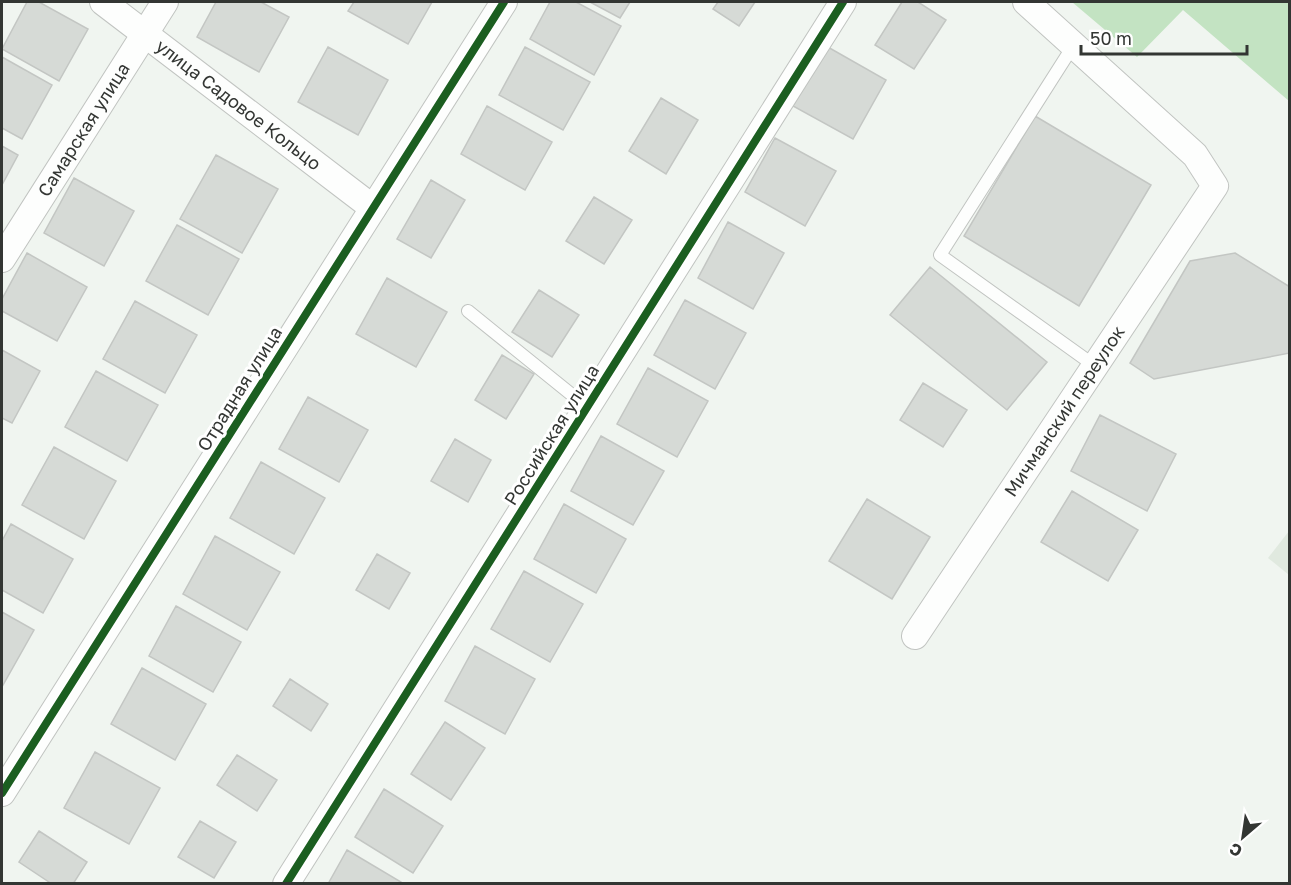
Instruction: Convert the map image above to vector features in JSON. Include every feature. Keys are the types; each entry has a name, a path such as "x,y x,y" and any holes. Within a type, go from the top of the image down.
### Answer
{"street":[{"name":"улица Садовое Кольцо","path":"103,2 373,208"},
{"name":"Самарская улица","path":"2,259 165,2"},
{"name":"Отрадная улица","path":"2,793 504,2"},
{"name":"Российская улица","path":"286,884 843,2"},
{"path":"1026,2 1074,44"},
{"name":"Мичманский переулок","path":"915,636 1215,186 1195,154 1074,44"}],"lane":[{"path":"1074,44 940,255 1095,366"},
{"path":"468,311 587,407"}],"shaded area":[{"path":"1289,531 1289,575 1268,558"}],"green space":[{"path":"1072,2 1289,2 1289,101 1183,10 1137,57"}],"building":[{"path":"27,2 39,2 88,29 59,81 2,49"},
{"path":"216,2 261,2 289,17 259,72 197,37"},
{"path":"354,2 432,2 408,44 348,11"},
{"path":"550,2 576,2 621,26 594,75 530,39"},
{"path":"590,2 630,2 620,18"},
{"path":"718,2 755,2 739,26 713,9"},
{"path":"902,2 918,2 946,20 914,69 875,45"},
{"path":"826,46 886,80 853,139 793,106"},
{"path":"328,47 388,80 358,135 298,102"},
{"path":"525,47 590,82 563,130 499,95"},
{"path":"2,57 52,85 22,139 2,128"},
{"path":"661,98 698,120 666,174 629,151"},
{"path":"487,106 552,142 525,190 461,154"},
{"path":"1035,116 1151,185 1079,306 964,236"},
{"path":"775,138 836,171 805,226 745,192"},
{"path":"2,146 18,155 2,185"},
{"path":"216,155 278,189 242,253 180,219"},
{"path":"74,178 134,211 104,266 44,233"},
{"path":"431,180 465,200 431,258 397,239"},
{"path":"594,197 632,220 604,264 566,241"},
{"path":"728,222 784,253 753,309 698,278"},
{"path":"177,225 239,259 208,315 146,281"},
{"path":"27,253 87,287 57,341 2,311 2,299"},
{"path":"1235,253 1290,287 1290,353 1154,379 1130,363 1190,261"},
{"path":"930,267 1047,362 1007,410 890,315"},
{"path":"387,278 447,312 416,367 356,334"},
{"path":"539,290 579,315 552,357 512,332"},
{"path":"685,300 746,333 715,389 654,355"},
{"path":"135,301 197,335 165,393 103,359"},
{"path":"2,350 40,371 12,423 2,418"},
{"path":"502,355 534,374 506,419 475,400"},
{"path":"648,368 708,401 677,457 617,424"},
{"path":"96,371 158,405 127,461 65,427"},
{"path":"923,383 967,410 943,447 900,420"},
{"path":"308,397 368,430 339,482 279,449"},
{"path":"1100,415 1176,454 1147,511 1071,471"},
{"path":"601,436 664,471 633,525 571,491"},
{"path":"455,439 491,460 468,502 431,481"},
{"path":"54,447 116,481 84,539 22,505"},
{"path":"261,462 325,498 294,554 230,518"},
{"path":"1072,491 1138,530 1108,581 1041,542"},
{"path":"867,499 930,537 892,599 829,561"},
{"path":"564,504 626,539 596,593 534,559"},
{"path":"11,524 73,559 43,613 2,590 2,541"},
{"path":"215,536 280,572 247,630 183,594"},
{"path":"377,554 410,573 389,609 356,590"},
{"path":"524,571 583,604 550,662 491,629"},
{"path":"176,606 241,642 213,692 149,656"},
{"path":"2,612 34,630 3,685 2,684"},
{"path":"475,646 535,679 505,734 445,701"},
{"path":"142,668 206,704 175,760 111,724"},
{"path":"290,679 328,704 311,731 273,706"},
{"path":"445,722 485,748 451,800 411,774"},
{"path":"95,752 160,788 129,844 64,808"},
{"path":"237,755 277,780 257,811 217,785"},
{"path":"384,789 443,826 413,873 355,837"},
{"path":"200,821 236,842 214,878 178,857"},
{"path":"39,831 87,862 73,884 52,884 19,862"},
{"path":"347,850 401,882 400,884 328,884"}],"cycle path":[{"path":"2,793 504,2"},
{"path":"286,884 843,2"}]}
